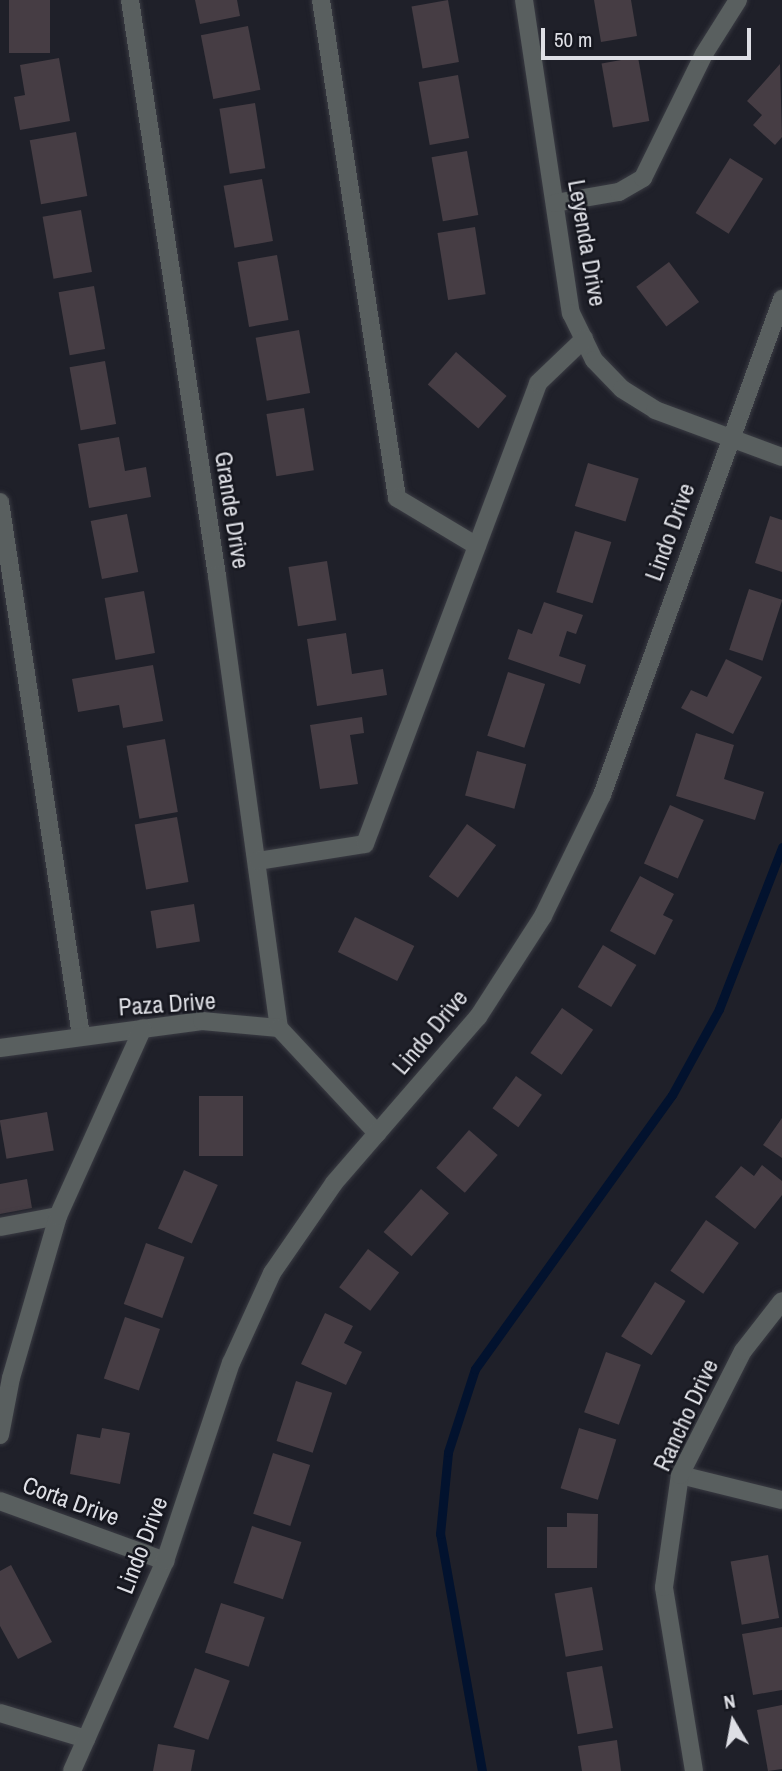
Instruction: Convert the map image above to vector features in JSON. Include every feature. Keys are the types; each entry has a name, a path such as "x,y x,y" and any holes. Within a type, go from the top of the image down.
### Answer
{"street":[{"name":"Grande Drive","path":"130,0 258,861 279,1028"},
{"path":"321,0 397,498 477,546"},
{"name":"Leyenda Drive","path":"524,0 571,313 594,360 622,389 655,410 782,457"},
{"path":"555,203 619,192 643,178 704,54 738,0"},
{"name":"Lindo Drive","path":"72,1771 165,1561 232,1363 272,1273 334,1184 478,1017 543,916 602,795 782,299"},
{"path":"258,861 365,844 538,383 584,339"},
{"path":"0,502 81,1036"},
{"name":"Paza Drive","path":"0,1048 202,1021 279,1028"},
{"path":"0,1435 11,1378 58,1216 143,1028"},
{"path":"279,1028 377,1133"},
{"path":"0,1227 58,1216"},
{"name":"Rancho Drive","path":"694,1771 664,1587 680,1475 737,1363 782,1301"},
{"path":"680,1475 782,1500"},
{"name":"Corta Drive","path":"0,1502 165,1561"},
{"path":"0,1713 86,1739"}],"building":[{"path":"9,0 50,0 50,53 9,53"},
{"path":"195,0 237,0 240,16 200,24"},
{"path":"448,0 459,62 423,68 412,6"},
{"path":"594,0 631,0 637,36 601,42"},
{"path":"248,26 260,90 213,99 201,35"},
{"path":"638,57 649,121 613,127 602,63"},
{"path":"59,58 70,121 20,130 14,97 25,95 20,65"},
{"path":"780,64 782,137 775,145 753,125 762,115 747,101"},
{"path":"458,75 469,138 430,145 419,82"},
{"path":"255,103 265,168 230,174 219,109"},
{"path":"76,132 87,196 41,204 30,140"},
{"path":"467,151 478,215 443,221 432,157"},
{"path":"730,158 763,179 729,234 696,213"},
{"path":"262,179 273,241 235,248 224,186"},
{"path":"81,210 92,272 54,279 43,217"},
{"path":"475,227 486,294 448,300 437,233"},
{"path":"277,255 288,320 249,327 238,262"},
{"path":"669,262 699,302 666,327 636,287"},
{"path":"94,286 105,349 70,355 59,292"},
{"path":"299,330 310,393 267,401 256,338"},
{"path":"456,352 507,396 478,428 428,384"},
{"path":"105,361 116,424 81,430 70,367"},
{"path":"304,408 314,470 276,476 266,414"},
{"path":"119,437 125,471 146,467 151,497 89,508 78,444"},
{"path":"588,463 639,478 626,522 575,506"},
{"path":"127,514 138,572 102,579 91,521"},
{"path":"770,516 782,520 782,572 755,563"},
{"path":"575,531 611,542 593,603 556,592"},
{"path":"327,561 336,620 298,626 288,567"},
{"path":"749,589 782,600 763,661 729,650"},
{"path":"144,591 155,653 116,660 105,598"},
{"path":"544,602 583,615 576,634 567,631 559,656 586,665 580,684 508,659 518,629 532,634"},
{"path":"346,633 352,674 383,669 387,695 317,706 307,639"},
{"path":"726,659 762,677 733,734 681,708 691,690 707,697"},
{"path":"153,665 163,721 123,728 119,705 78,712 72,679"},
{"path":"508,672 545,684 524,748 487,736"},
{"path":"362,717 364,733 350,735 358,784 320,789 310,725"},
{"path":"696,733 734,745 724,779 764,792 755,820 676,796"},
{"path":"165,739 178,812 139,819 127,746"},
{"path":"477,751 526,764 514,809 465,795"},
{"path":"670,805 704,820 678,879 644,863"},
{"path":"177,817 188,882 146,889 135,824"},
{"path":"467,824 496,845 458,898 429,877"},
{"path":"640,876 674,894 663,915 673,920 655,955 610,931"},
{"path":"194,904 200,942 156,948 151,911"},
{"path":"355,917 414,946 397,981 338,952"},
{"path":"603,945 636,965 611,1007 578,987"},
{"path":"562,1008 593,1030 562,1075 530,1053"},
{"path":"516,1076 542,1095 518,1127 492,1108"},
{"path":"199,1096 243,1096 243,1156 199,1156"},
{"path":"47,1112 54,1150 7,1159 0,1120"},
{"path":"782,1118 782,1158 763,1145"},
{"path":"469,1130 498,1155 465,1193 436,1168"},
{"path":"762,1165 782,1181 782,1195 755,1229 715,1197 741,1166 754,1176"},
{"path":"184,1170 218,1185 192,1244 158,1228"},
{"path":"27,1179 32,1208 0,1214 0,1184"},
{"path":"421,1189 449,1213 412,1256 384,1232"},
{"path":"706,1220 739,1243 703,1294 670,1271"},
{"path":"146,1243 185,1257 162,1318 124,1304"},
{"path":"368,1249 399,1272 370,1311 339,1287"},
{"path":"655,1282 686,1301 652,1355 621,1336"},
{"path":"325,1313 353,1326 344,1343 362,1352 346,1385 301,1364"},
{"path":"125,1317 160,1329 139,1391 104,1378"},
{"path":"606,1352 641,1365 619,1425 584,1412"},
{"path":"296,1381 332,1393 313,1453 277,1441"},
{"path":"102,1428 130,1433 120,1484 70,1474 77,1434 100,1438"},
{"path":"579,1428 616,1439 598,1500 561,1488"},
{"path":"273,1453 310,1465 290,1526 253,1514"},
{"path":"567,1513 598,1514 597,1568 547,1568 547,1527 567,1527"},
{"path":"252,1526 301,1542 283,1599 233,1583"},
{"path":"768,1555 779,1618 742,1625 731,1562"},
{"path":"11,1565 52,1642 18,1659 0,1626 0,1571"},
{"path":"592,1587 603,1650 566,1657 555,1594"},
{"path":"221,1603 265,1617 249,1667 205,1652"},
{"path":"782,1627 782,1690 753,1695 742,1634"},
{"path":"602,1666 613,1728 577,1734 567,1672"},
{"path":"195,1668 230,1681 208,1740 173,1727"},
{"path":"782,1705 782,1769 768,1771 757,1710"},
{"path":"617,1740 621,1771 582,1771 578,1746"},
{"path":"158,1744 195,1750 191,1771 153,1771"}],"waterway":[{"path":"482,1771 440,1534 448,1452 475,1369 672,1095 719,1009 782,847"}]}
